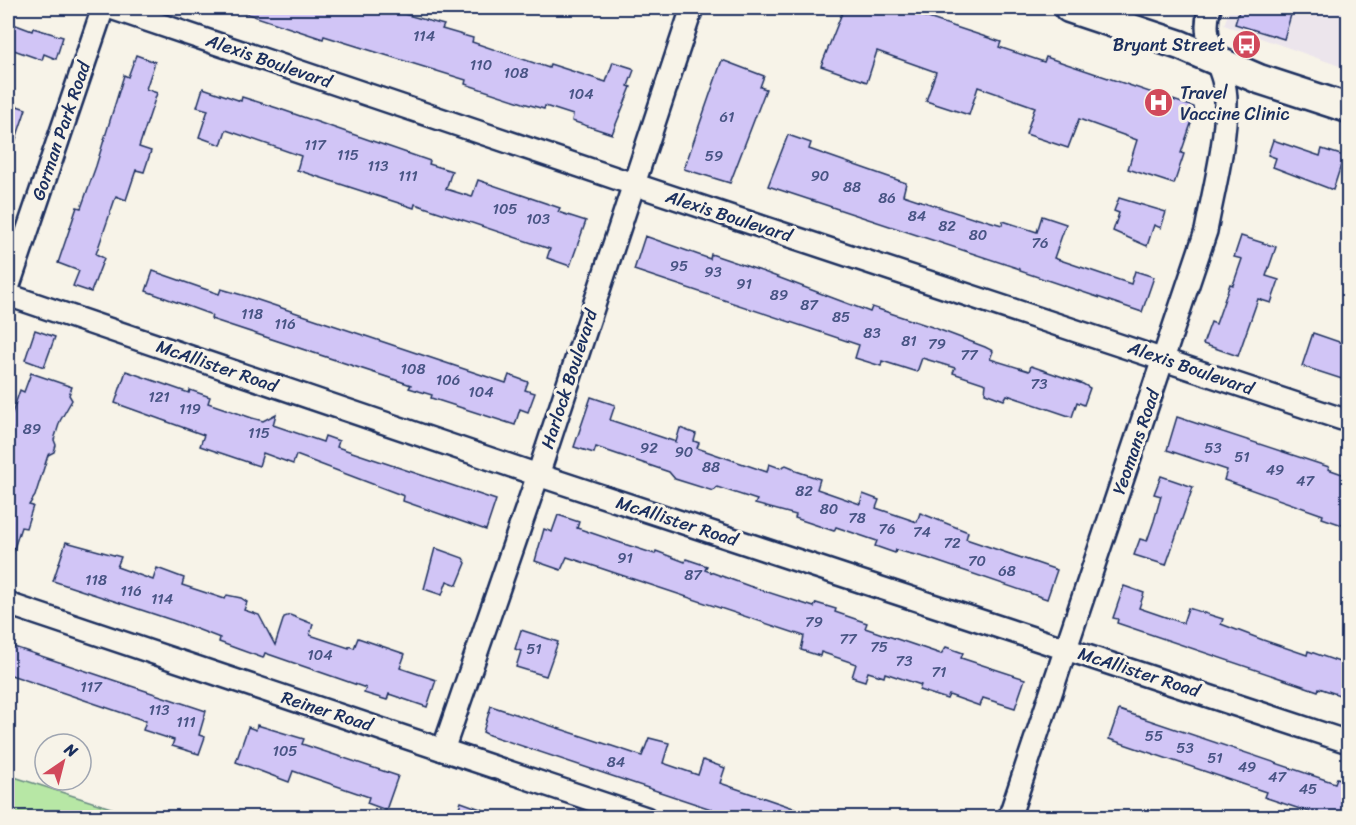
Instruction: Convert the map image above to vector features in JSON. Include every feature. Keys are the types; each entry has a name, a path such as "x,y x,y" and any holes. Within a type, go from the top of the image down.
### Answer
{"main road":[{"path":"1069,8 1180,45 1259,79 1348,108"}],"street":[{"name":"Gorman Park Road","path":"8,288 103,8"},
{"name":"Alexis Boulevard","path":"111,8 1348,421"},
{"name":"Harlock Boulevard","path":"443,750 538,475 692,8"},
{"path":"1210,8 1206,20 1208,41 1217,61"},
{"name":"Yeomans Road","path":"1009,818 1206,231 1222,148 1226,102 1224,76 1217,61"},
{"name":"McAllister Road","path":"8,295 538,475 1348,742"},
{"name":"Reiner Road","path":"8,604 646,818"}],"shaded area":[{"path":"1230,8 1348,8 1348,69 1224,25"}],"green space":[{"path":"8,775 33,783 33,792 61,792 139,817 8,817"}],"building":[{"path":"236,8 382,8 444,25 442,29 473,38 472,42 549,68 550,64 606,82 613,62 632,68 634,70 628,86 631,87 612,134 572,121 573,115 545,106 544,109 523,103 465,84 466,80 324,36 323,39 236,10"},
{"path":"844,8 898,8 1001,42 999,47 1044,62 1046,57 1194,107 1195,112 1181,153 1184,154 1174,184 1128,169 1137,140 1079,119 1068,148 1026,134 1035,107 978,87 969,115 926,101 936,72 877,51 867,82 821,66"},
{"path":"1240,8 1293,8 1284,39 1235,24"},
{"path":"8,22 32,31 33,28 63,37 56,59 44,54 42,60 8,48"},
{"path":"136,55 155,62 146,89 157,93 139,147 151,151 144,172 136,170 126,200 116,196 96,254 104,258 91,292 73,286 79,271 58,263 77,207 81,208 96,166 124,75 128,77"},
{"path":"722,60 764,76 760,87 766,89 730,183 684,169"},
{"path":"203,88 241,101 242,97 277,108 430,161 429,164 452,171 446,189 472,197 478,180 560,208 558,212 586,221 570,266 547,258 550,249 415,204 414,208 297,170 301,156 226,130 221,145 199,137 208,110 197,107"},
{"path":"8,103 26,109 10,157 8,156"},
{"path":"788,135 811,143 809,149 906,183 903,195 975,219 975,217 1002,225 1003,221 1037,232 1042,216 1066,224 1054,258 1131,284 1135,271 1154,277 1142,312 768,186"},
{"path":"1273,140 1320,156 1322,149 1344,156 1333,190 1273,167 1276,158 1268,155"},
{"path":"1119,198 1166,212 1161,228 1154,225 1147,246 1113,231 1119,213 1114,211"},
{"path":"645,236 710,259 711,254 870,312 872,307 932,327 993,351 990,359 1029,371 1031,366 1083,384 1090,388 1084,405 1077,402 1072,417 1007,395 1004,400 985,393 986,384 953,373 955,368 922,358 917,372 882,361 881,366 855,358 859,345 634,270"},
{"path":"1241,236 1276,247 1266,276 1279,280 1271,303 1258,299 1238,356 1203,344 1211,322 1216,324 1230,284 1233,285 1242,259 1234,257"},
{"path":"153,271 219,294 221,289 249,297 506,383 509,375 528,382 525,390 535,393 528,412 520,409 515,425 431,398 432,395 409,388 411,385 211,319 212,315 146,291"},
{"path":"35,330 55,337 44,367 25,360"},
{"path":"1313,333 1348,345 1348,381 1302,366"},
{"path":"126,371 189,393 190,390 210,397 208,403 252,418 263,421 276,414 273,425 323,442 325,436 339,441 337,447 496,500 486,530 403,501 404,496 296,455 293,464 263,453 259,466 200,446 204,435 115,403"},
{"path":"31,373 72,387 69,395 72,400 60,421 54,440 56,445 54,452 48,455 35,496 29,505 33,506 26,528 21,527 10,561 8,561 8,442 12,428 8,425 20,390 24,392"},
{"path":"591,397 615,405 610,420 676,442 680,428 696,434 694,441 699,443 697,448 767,472 769,464 780,468 786,465 820,479 817,489 860,504 863,494 879,500 876,508 917,522 920,513 923,514 968,532 966,539 1057,570 1047,599 927,558 896,550 895,553 875,546 877,541 836,527 834,531 795,518 796,515 755,504 757,500 717,487 713,491 675,479 669,472 596,447 594,453 574,447"},
{"path":"1177,417 1329,467 1328,469 1348,476 1348,527 1322,518 1323,515 1224,480 1227,470 1167,450"},
{"path":"1161,476 1193,487 1166,565 1134,555 1140,539 1147,541 1154,521 1161,496 1154,494"},
{"path":"558,515 579,522 577,528 655,554 656,551 685,562 686,559 707,566 705,570 814,607 816,603 836,609 835,612 867,623 865,628 941,654 946,647 963,653 961,658 1025,679 1015,708 983,698 980,706 949,695 947,699 919,690 921,685 885,673 884,677 868,672 865,681 852,677 856,664 821,652 820,656 801,650 804,636 567,557 561,570 535,561 544,529 552,532"},
{"path":"66,542 121,557 117,567 153,580 157,568 184,578 182,585 225,599 227,595 241,598 247,602 244,610 259,615 275,645 284,617 290,615 313,624 310,635 349,648 349,646 354,648 358,638 405,654 400,668 436,680 427,707 389,694 387,700 364,693 366,688 265,653 263,658 219,642 220,638 181,623 53,581"},
{"path":"435,548 463,558 466,563 457,585 447,581 442,595 424,589"},
{"path":"1124,586 1144,593 1139,608 1183,623 1188,608 1223,619 1221,624 1263,640 1307,655 1308,651 1348,665 1348,698 1319,688 1318,691 1117,623 1118,619 1113,618"},
{"path":"521,630 558,642 546,676 516,667 521,651 515,649"},
{"path":"8,645 206,711 199,735 205,737 199,754 172,746 174,740 143,730 146,721 8,674"},
{"path":"491,706 642,756 649,738 669,743 663,763 698,775 703,760 725,768 720,783 814,815 814,818 738,818 489,735 483,732"},
{"path":"1119,710 1335,783 1337,778 1348,781 1348,818 1327,818 1264,797 1266,792 1109,739"},
{"path":"257,725 304,739 302,744 398,776 386,810 367,803 369,797 293,771 289,782 236,762 248,727 256,730"},
{"path":"461,802 500,816 499,818 455,818"}],"place":[{"name":"Bryant Street","path":"1246,45"},
{"name":"Travel Vaccine Clinic","path":"1159,103"}]}
